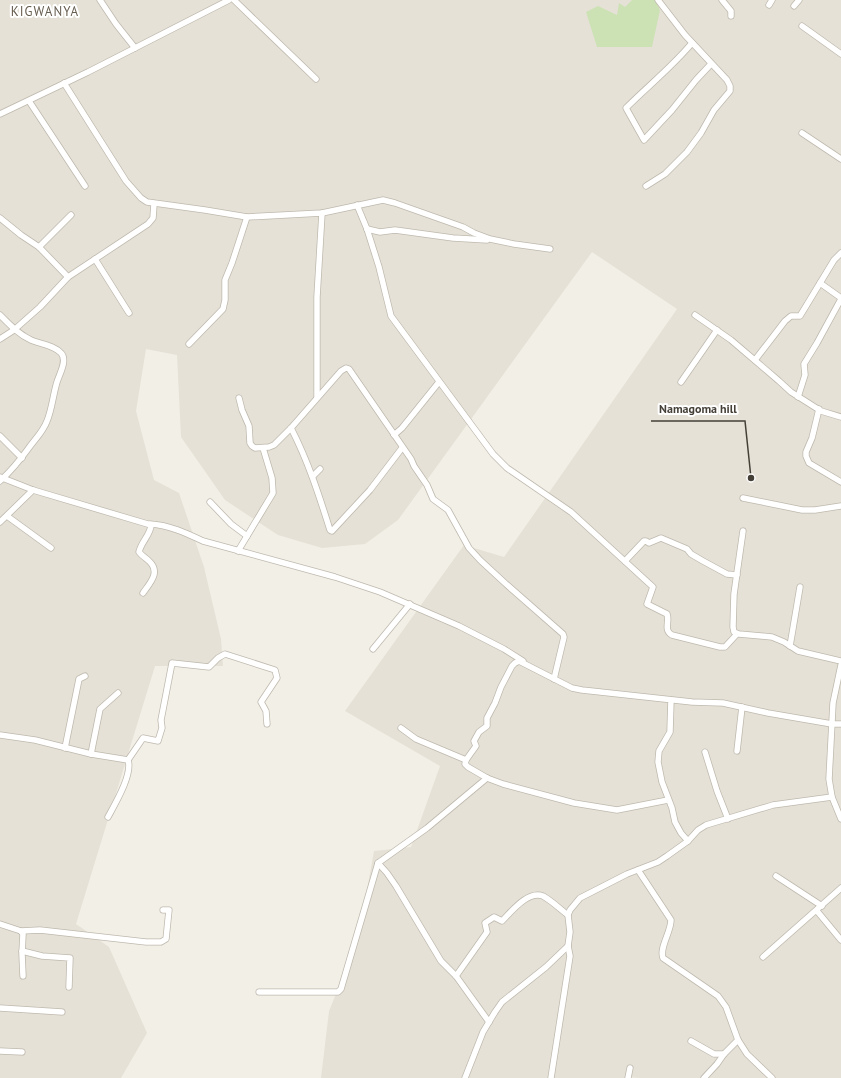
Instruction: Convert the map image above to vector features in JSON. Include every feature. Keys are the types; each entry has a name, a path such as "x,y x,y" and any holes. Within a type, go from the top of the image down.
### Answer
{"street":[{"path":"100,0 116,24 135,48"},
{"path":"0,114 64,84 229,0"},
{"path":"234,0 316,79"},
{"path":"646,186 665,174 687,152 701,133 714,110 730,91 730,86 727,80 692,43 658,0"},
{"path":"722,0 731,11 731,16"},
{"path":"794,6 799,0"},
{"path":"802,26 841,54"},
{"path":"692,43 676,61 626,108 644,140 711,64"},
{"path":"64,84 126,181 140,198 147,202 247,217 322,213 383,200 463,227 479,235 499,241 550,249"},
{"path":"29,100 84,186"},
{"path":"802,133 841,159"},
{"path":"0,339 14,330 40,307 68,277 148,224 153,218 154,204"},
{"path":"357,205 367,229 379,267 391,316 493,454 507,468 571,512 653,587 647,604 667,614 667,629 672,635 725,647 737,634"},
{"path":"317,397 317,297 322,213"},
{"path":"39,247 71,215"},
{"path":"189,344 224,309 225,280 247,217"},
{"path":"0,218 39,247 68,277"},
{"path":"367,229 380,232 395,230 453,238 499,241"},
{"path":"755,360 791,316 800,316 834,260 841,253"},
{"path":"95,259 129,313"},
{"path":"798,397 805,375 804,364 841,298 820,283"},
{"path":"0,315 14,330 31,340 54,348 64,357 48,421 43,431 22,458 1,479 33,490 150,524 161,525 184,532 203,541 334,577 380,592 459,626 504,649 538,671"},
{"path":"695,315 755,360 798,397 819,409 841,417"},
{"path":"681,382 717,330"},
{"path":"239,398 242,410 249,426 250,442 255,448 269,447 274,445 291,428 341,371 346,368 348,369 425,480 433,499 448,510 469,548 506,584 563,634 564,638 554,679"},
{"path":"394,435 402,428 439,382"},
{"path":"819,409 806,456 809,463 841,482"},
{"path":"291,428 302,450 330,530 332,531 370,490 402,448"},
{"path":"0,436 22,458"},
{"path":"238,551 273,493 272,478 263,448"},
{"path":"312,476 320,469"},
{"path":"0,522 33,490"},
{"path":"743,498 802,510 815,510 841,506"},
{"path":"210,502 231,524 247,536"},
{"path":"7,516 51,548"},
{"path":"144,593 155,575 153,565 140,552 140,547 151,529 152,526 150,524"},
{"path":"743,531 737,575 733,627 734,632 737,634 772,637 798,651 841,661"},
{"path":"625,561 644,541 649,544 662,538 687,549 691,554 727,574 737,575"},
{"path":"790,646 800,587"},
{"path":"373,649 410,604"},
{"path":"128,760 143,738 158,741 162,728 161,720 172,663 209,667 218,658 225,654 275,670 277,678 261,702 266,712 267,724"},
{"path":"668,800 617,810 607,809 574,803 487,778 465,764 466,760 476,746 474,741 479,732 487,726 487,718 512,666 519,661 572,688 582,690 692,702 723,703 768,713 832,724 841,724"},
{"path":"841,665 835,691 829,779 832,797 841,819"},
{"path":"65,748 78,679 84,676"},
{"path":"91,754 100,709 118,693"},
{"path":"671,700 670,732 659,751 658,762 662,782 675,822 680,833 688,841"},
{"path":"737,751 742,707"},
{"path":"401,728 416,739 466,760"},
{"path":"0,735 35,740 91,754 128,760"},
{"path":"705,752 717,791 728,819"},
{"path":"108,817 121,795 130,765 128,760"},
{"path":"259,992 338,992 341,989 378,863 427,828 487,778"},
{"path":"551,1078 570,956 568,946 570,932 568,915 570,910 580,898 667,856 688,841 698,830 706,825 773,806 832,797"},
{"path":"378,863 396,886 441,961 456,976 489,1022"},
{"path":"638,870 671,920 671,926 662,951 663,958 718,996 726,1007 738,1040 747,1054 772,1078"},
{"path":"776,876 822,906"},
{"path":"763,957 841,888"},
{"path":"456,976 487,932 485,923 494,917 502,921 525,899 537,895 543,896 568,915"},
{"path":"0,924 21,931 40,930 131,941 160,942 166,939 169,910 163,910"},
{"path":"817,910 841,940"},
{"path":"21,931 23,934 23,976"},
{"path":"465,1078 480,1038 502,1002 550,964 568,946"},
{"path":"22,951 42,956 70,958 70,987"},
{"path":"0,1008 62,1012"},
{"path":"704,1078 738,1040"},
{"path":"691,1041 714,1054 724,1054"},
{"path":"0,1051 22,1052"},
{"path":"628,1078 630,1068"}],"shaded area":[{"path":"0,0 841,0 841,1078 321,1078 329,1011 358,940 374,851 411,847 440,766 345,711 464,545 504,557 677,309 592,252 398,520 365,544 322,548 278,535 225,500 181,437 177,355 146,349 136,411 154,480 179,493 204,567 221,639 223,666 155,666 76,924 109,947 147,1033 121,1078 0,1078"}],"green space":[{"path":"632,0 655,0 660,10 652,47 597,47 586,12 598,6 617,15 619,3 625,7"}],"place":[{"name":"Namagoma hill","path":"751,478"}],"district":[{"name":"KIGWANYA","path":"45,11"}]}
